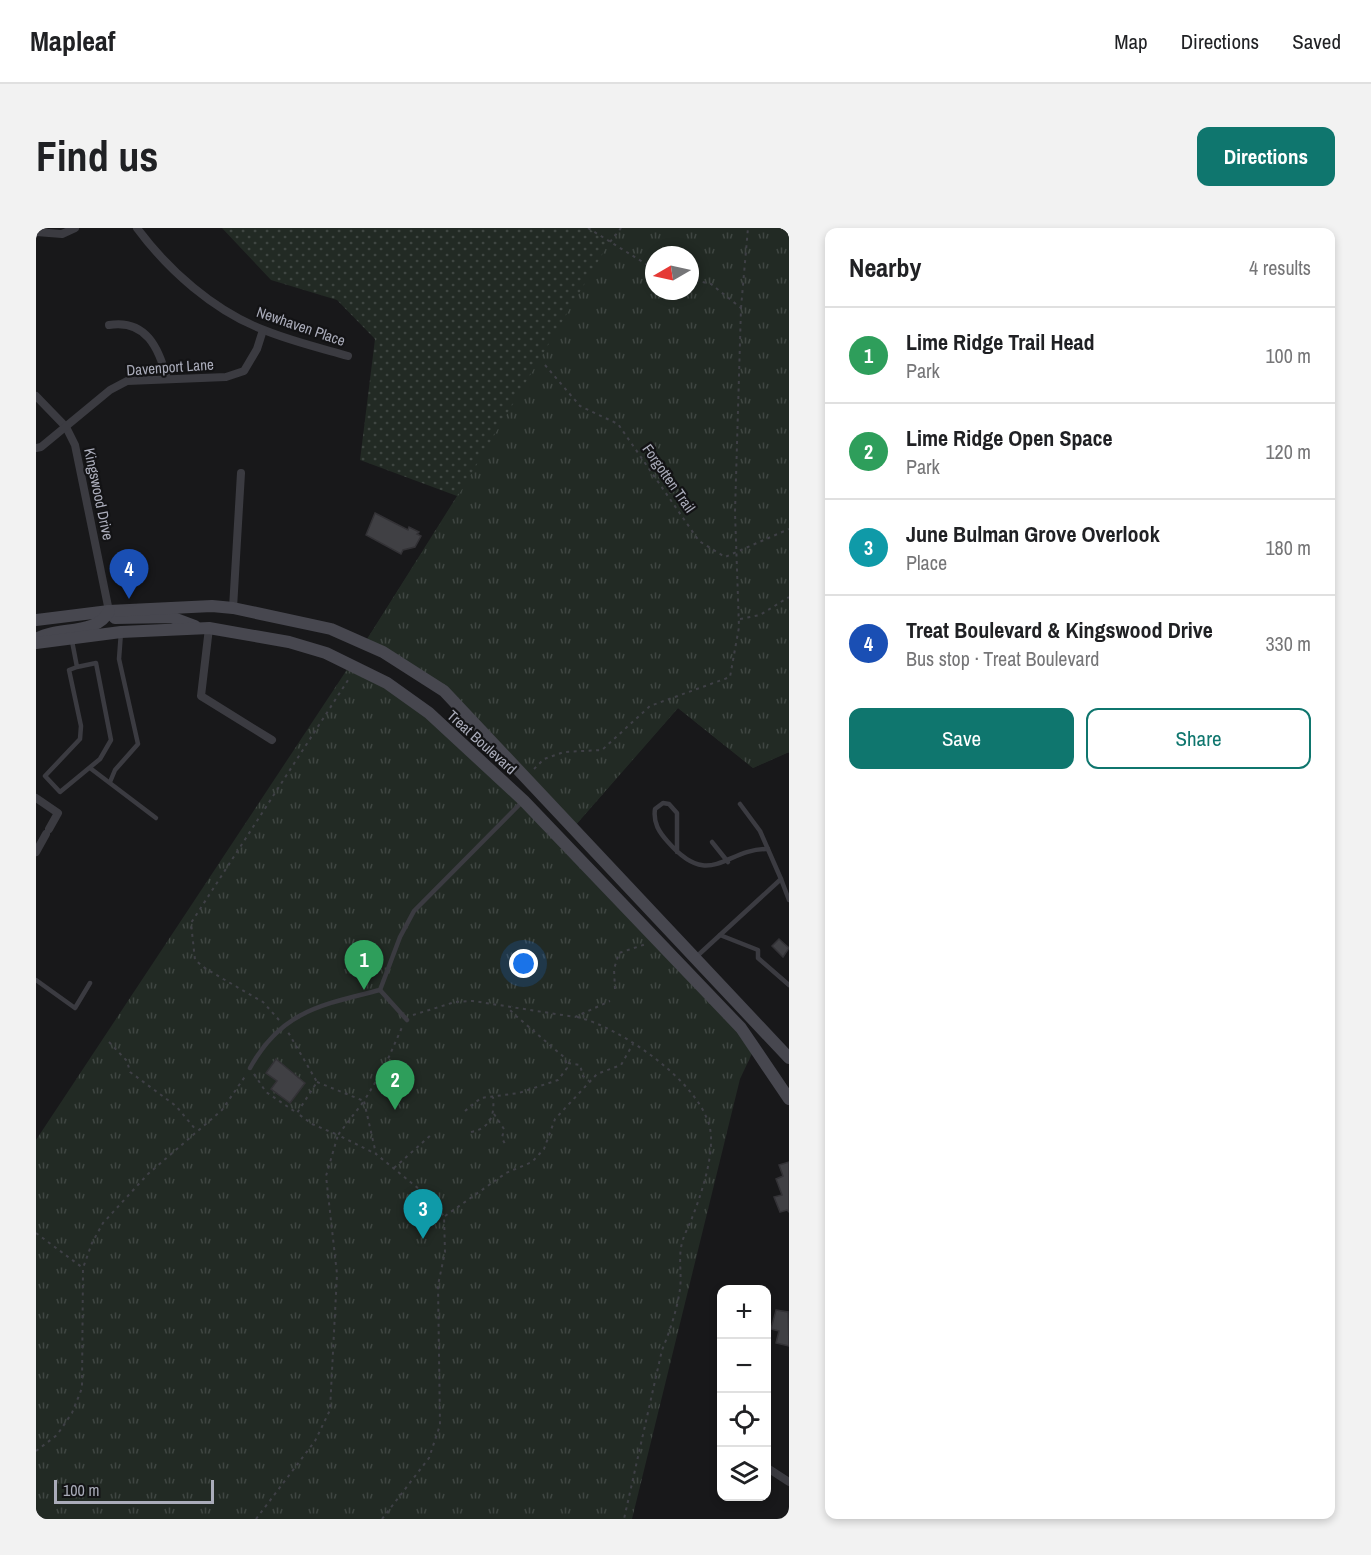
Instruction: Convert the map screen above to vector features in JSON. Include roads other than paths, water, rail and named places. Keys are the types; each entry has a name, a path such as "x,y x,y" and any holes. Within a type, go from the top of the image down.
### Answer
{"main road":[{"name":"Treat Boulevard","path":"36,620 109,611 212,606 233,608 331,629 382,652 444,691 789,1058"},
{"path":"36,641 47,632 92,626 106,617 109,611 115,618 123,620 171,617 205,628"},
{"name":"Treat Boulevard","path":"36,641 121,632 205,628 289,642 326,653 387,683 429,713 524,801 741,1028 789,1100"}],"street":[{"path":"36,232 62,234 75,228"},
{"name":"Newhaven Place","path":"136,228 151,247 189,285 263,330 348,356"},
{"path":"109,325 126,323 135,326 153,342 162,358 167,380"},
{"name":"Davenport Lane","path":"36,448 41,447 110,390 127,381 226,376 244,370 256,349 263,330"},
{"name":"Kingswood Drive","path":"36,396 66,427 79,459 109,611"},
{"path":"233,608 241,473"},
{"path":"205,628 201,696 272,740"},
{"path":"36,798 58,813 36,852"},
{"path":"771,1470 789,1482"}],"lane":[{"path":"110,782 115,770 138,744 119,659 121,632"},
{"path":"71,638 77,667"},
{"path":"96,663 111,740 100,759 60,792 45,776 80,739 81,726 69,670 77,667 96,663"},
{"path":"90,768 156,818"},
{"path":"380,990 400,937 414,911 524,801"},
{"path":"677,852 677,813 669,804 663,802 655,809 654,818 657,829 677,852 702,865 713,866 728,862 755,849 768,849"},
{"path":"740,804 760,831 789,900"},
{"path":"712,842 728,862"},
{"path":"695,958 781,879"},
{"path":"720,934 758,950 758,958 789,985"},
{"path":"36,980 75,1008 90,983"},
{"path":"380,990 407,1020"},
{"path":"250,1068 262,1045 284,1025 314,1007 380,990"}],"place":[{"name":"Treat Boulevard & Kingswood Drive","path":"129,599"},
{"name":"Lime Ridge Trail Head","path":"364,990"},
{"name":"Lime Ridge Open Space","path":"395,1110"},
{"name":"June Bulman Grove Overlook","path":"423,1239"}]}
